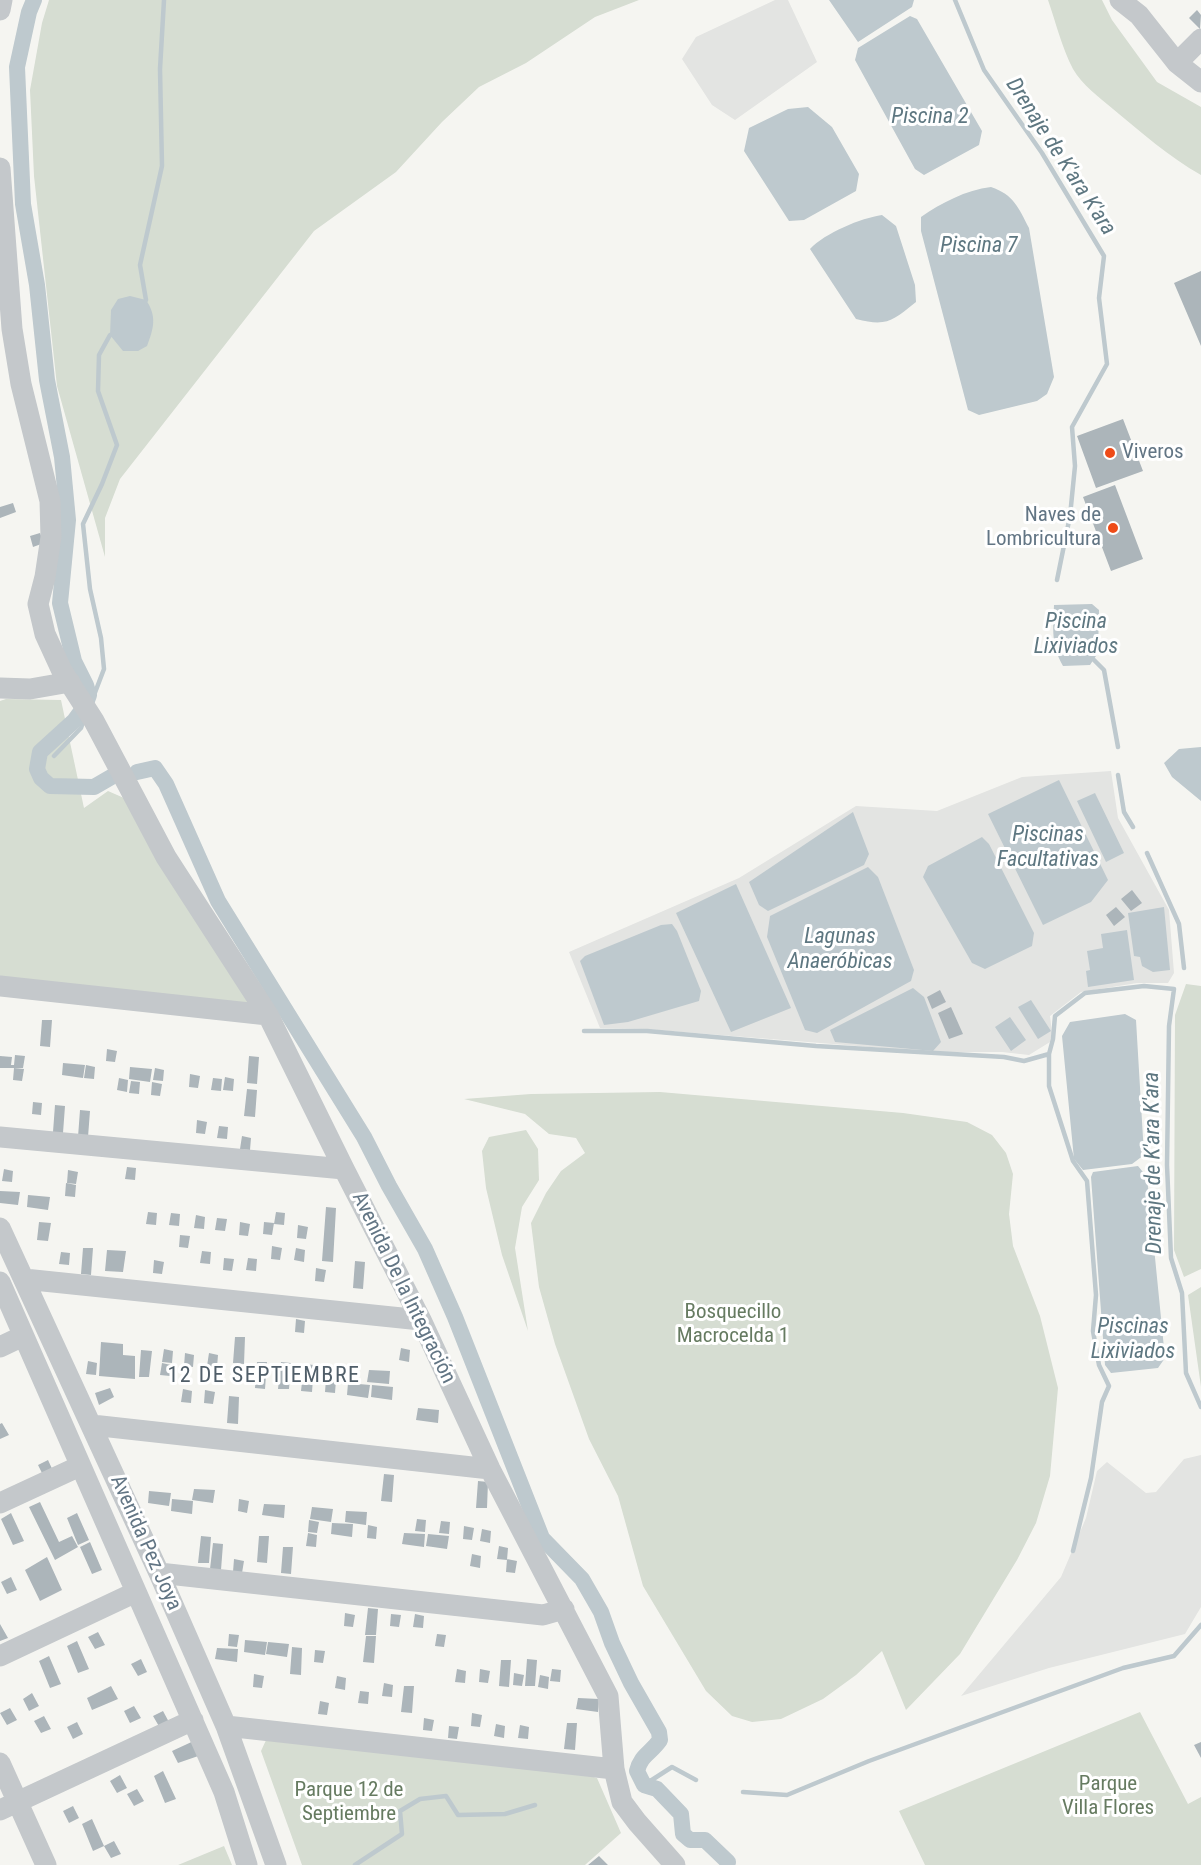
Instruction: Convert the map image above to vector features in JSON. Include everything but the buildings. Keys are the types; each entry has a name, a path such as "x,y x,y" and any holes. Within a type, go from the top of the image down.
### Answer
{"street":[{"path":"0,10 2,0"},
{"path":"1120,0 1139,15 1177,63 1201,82"},
{"path":"1177,63 1201,39"},
{"name":"Avenida De la Integración","path":"0,168 12,329 21,384 50,501 51,537 38,604 45,634 62,671 94,721 166,857 268,1015 421,1320 490,1469 608,1696 614,1769 622,1802 675,1865"},
{"path":"0,688 73,688"},
{"path":"0,986 268,1015"},
{"path":"0,1137 344,1169"},
{"name":"Avenida Pez Joya","path":"0,1228 92,1425 226,1726 273,1858"},
{"path":"24,1279 421,1320"},
{"name":"Avenida Pez Joya","path":"0,1282 224,1792 247,1864"},
{"path":"0,1347 23,1336"},
{"path":"92,1425 490,1469"},
{"path":"0,1503 80,1466"},
{"path":"159,1573 543,1615 564,1609"},
{"path":"0,1656 136,1592"},
{"path":"8,1806 193,1720"},
{"path":"226,1726 614,1769"},
{"path":"0,1763 8,1806 46,1865"}],"shaded area":[{"path":"775,0 788,0 817,62 735,120 712,105 682,59 696,37"},
{"path":"1111,771 1118,818 1169,910 1174,973 1168,983 1137,983 1081,992 1050,1016 1052,1033 1050,1042 1029,1055 1002,1052 933,1052 645,1029 600,1028 569,952 739,878 856,806 937,811 1022,777"},
{"path":"1201,1455 1201,1607 1185,1634 1049,1668 961,1696 1061,1577 1086,1518 1097,1471 1107,1462 1146,1493 1156,1492 1184,1459"}],"green space":[{"path":"49,0 639,0 595,17 526,63 479,87 442,122 396,172 314,231 120,479 105,518 105,557 57,386 34,176 30,90 42,23"},
{"path":"1048,0 1102,0 1112,20 1157,82 1201,107 1201,175 1156,144 1081,80 1066,53"},
{"path":"6,699 61,700 84,808 108,791 124,798 255,1005 0,977 0,701"},
{"path":"1186,984 1201,986 1201,1269 1184,1277 1174,1250 1175,1015"},
{"name":"Bosquecillo Macrocelda 1","path":"660,1092 903,1113 967,1122 992,1135 1006,1153 1013,1174 1009,1214 1013,1246 1040,1316 1058,1388 1050,1476 1036,1523 1017,1560 960,1654 906,1710 882,1651 856,1675 823,1699 781,1719 752,1722 732,1716 706,1691 643,1586 618,1496 589,1439 555,1344 539,1287 531,1223 546,1193 561,1171 585,1153 576,1138 549,1134 525,1114 464,1099 531,1094"},
{"path":"526,1130 538,1149 539,1180 522,1207 515,1248 528,1331 502,1255 486,1188 482,1151 489,1137"},
{"path":"1201,1287 1201,1387 1188,1295"},
{"name":"Parque Villa Flores","path":"1140,1712 1188,1804 1201,1797 1201,1865 925,1865 899,1811"},
{"name":"Parque 12 de Septiembre","path":"267,1738 568,1770 597,1778 621,1833 585,1865 302,1865 261,1751"},
{"path":"224,1846 232,1865 178,1865"}],"water":[{"path":"829,0 914,0 912,7 858,42"},
{"name":"Piscina 2","path":"910,16 917,19 982,131 979,145 924,175 915,169 855,60 858,48"},
{"path":"808,107 832,127 859,174 856,191 804,220 789,221 744,151 749,128 788,109"},
{"name":"Piscina 7","path":"991,187 1010,198 1029,228 1054,377 1047,394 1037,401 979,415 968,410 921,231 921,217 954,198"},
{"path":"882,215 896,226 915,285 916,302 889,321 875,322 856,319 810,249 825,237 844,227"},
{"path":"130,296 146,300 153,317 153,328 147,346 138,351 123,351 110,335 111,310 118,299"},
{"name":"Piscina Lixiviados","path":"1092,604 1099,610 1098,653 1090,665 1063,666 1055,644 1054,605"},
{"path":"1201,747 1201,801 1172,777 1164,763 1179,749"},
{"name":"Piscinas Facultativas","path":"1059,780 1108,880 1091,902 1043,925 988,814"},
{"name":"Piscinas Facultativas","path":"1095,793 1124,853 1106,862 1077,801"},
{"name":"Lagunas Anaeróbicas","path":"853,812 869,854 864,865 768,911 759,905 749,882"},
{"name":"Lagunas Anaeróbicas","path":"982,837 989,844 1034,933 1032,946 985,969 972,963 923,877 928,866"},
{"name":"Lagunas Anaeróbicas","path":"868,867 878,877 914,970 911,981 817,1033 805,1030 767,937 770,916"},
{"name":"Lagunas Anaeróbicas","path":"736,884 791,1008 731,1032 676,913"},
{"path":"1164,907 1170,970 1153,972 1142,966 1140,957 1134,956 1128,913"},
{"path":"672,924 677,931 701,991 699,1001 628,1022 604,1025 580,961 585,956 661,925"},
{"path":"1127,930 1134,980 1088,987 1086,971 1090,970 1087,951 1103,948 1101,934"},
{"name":"Lagunas Anaeróbicas","path":"913,988 924,997 941,1042 933,1051 835,1042 830,1030"},
{"path":"1031,1000 1051,1031 1038,1039 1018,1007"},
{"path":"1125,1014 1136,1020 1144,1155 1132,1164 1083,1170 1074,1159 1062,1036 1070,1022"},
{"path":"1010,1017 1026,1040 1011,1051 995,1027"},
{"name":"Piscinas Lixiviados","path":"1138,1166 1147,1177 1165,1358 1158,1368 1111,1373 1105,1365 1091,1177 1093,1172"}],"waterway":[{"path":"34,0 29,12 17,67 23,204 37,285 47,380 62,457 68,520 60,603 74,661 89,695 85,706 74,721 40,752 37,769 41,778 50,786 94,787 113,776"},
{"path":"144,303 146,300 140,265 162,166 160,69 164,0"},
{"name":"Drenaje de K'ara K'ara","path":"955,0 984,70 1042,153 1104,256 1099,298 1107,364 1072,427 1075,466 1070,516 1057,580"},
{"path":"91,703 104,669 101,638 90,589 83,524 117,445 98,391 99,355 110,335 115,333"},
{"name":"Drenaje de K'ara K'ara","path":"1094,660 1104,670 1118,747"},
{"path":"54,756 81,728 84,719"},
{"path":"137,772 155,768 166,784 218,901 364,1137 425,1249 455,1317 542,1538 582,1579 601,1612 612,1643 631,1683 659,1732 660,1740 643,1758 637,1771 644,1785 657,1789 681,1814 683,1834 690,1840 705,1840 728,1862"},
{"name":"Drenaje de K'ara K'ara","path":"1118,775 1124,812 1133,827"},
{"name":"Drenaje de K'ara K'ara","path":"1147,853 1179,924 1184,968"},
{"path":"584,1031 647,1031 816,1046 1004,1057 1024,1061 1049,1054 1055,1016 1085,993 1144,986 1174,989 1169,1026 1167,1165 1171,1258 1182,1293 1186,1373 1201,1407"},
{"path":"1049,1054 1049,1086 1073,1161 1087,1181 1096,1295 1093,1331 1099,1365 1109,1386 1102,1402 1091,1478 1073,1551"},
{"path":"743,1792 787,1795 869,1761 1123,1668 1174,1656 1201,1625"},
{"path":"644,1785 672,1767 696,1780"},
{"path":"355,1865 402,1834 400,1811 420,1799 446,1796 458,1815 505,1814 535,1805"}],"place":[{"name":"Viveros","path":"1110,453"},
{"name":"Naves de Lombricultura","path":"1113,528"}],"district":[{"name":"12 DE SEPTIEMBRE","path":"264,1376"}]}
